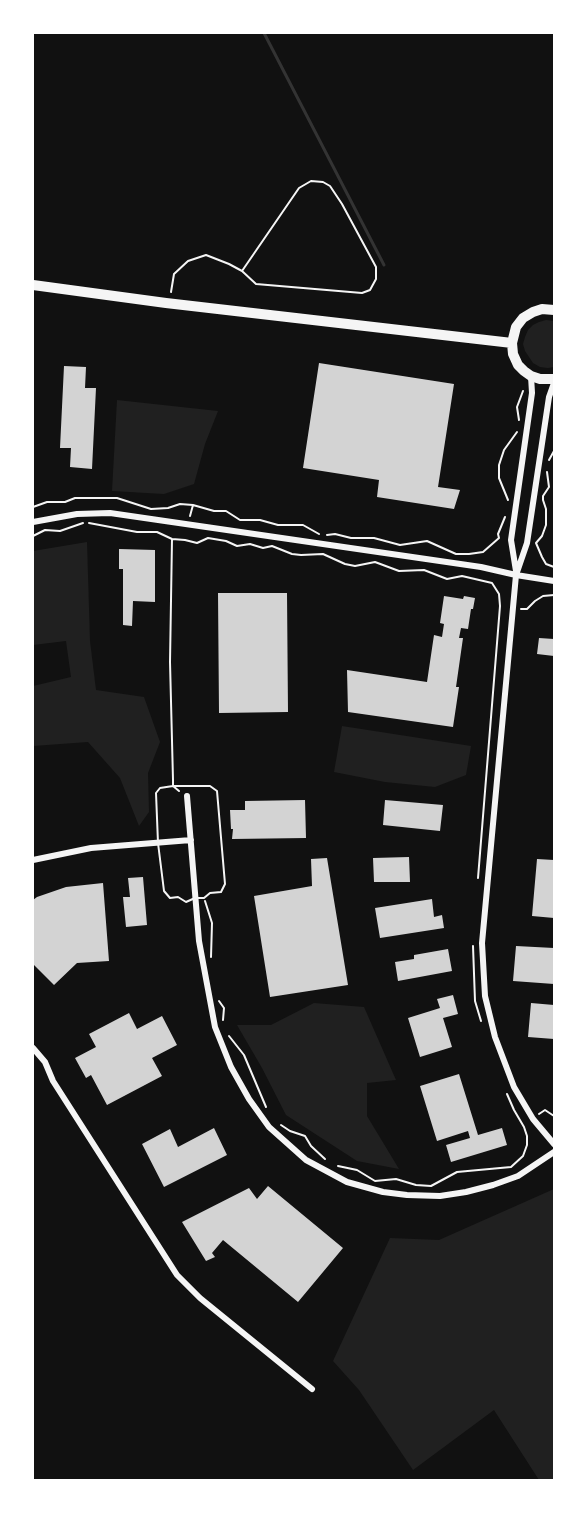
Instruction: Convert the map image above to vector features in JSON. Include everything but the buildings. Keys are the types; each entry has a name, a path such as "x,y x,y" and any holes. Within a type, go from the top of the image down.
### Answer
{"main road":[{"path":"33,285 170,304 512,343"},
{"path":"554,310 542,309 523,318 516,327 512,343 513,354 524,371 531,376 554,381"}],"street":[{"path":"516,575 511,540 532,393 531,376"},
{"path":"554,381 549,397 527,543 516,575 482,943 485,996 495,1037 514,1087 533,1119 554,1144"},
{"path":"33,522 77,514 110,513 481,567 554,581"},
{"path":"187,796 198,941 215,1027 231,1067 249,1099 269,1126 284,1141 306,1160 347,1182 382,1192 440,1196 466,1192 518,1176 554,1152"},
{"path":"33,860 91,848 191,840"},
{"path":"33,1048 45,1062 53,1081 177,1275 200,1298 312,1389"}],"path":[{"path":"170,304 174,274 188,261 206,255 242,271 256,284 362,293 370,290 376,279 376,267 342,204 330,186 323,182 311,181 299,188 242,271"},
{"path":"519,422 517,411 523,391"},
{"path":"508,503 499,478 499,465 504,450 518,430"},
{"path":"554,452 547,467 549,487 543,496 546,525 542,536 536,543 546,564 554,567"},
{"path":"33,507 47,502 65,502 75,498 117,498 151,509 168,508 180,504 193,505 214,511 226,511 240,520 260,520 278,525 303,525 326,536 335,534 351,538 367,537 400,545 427,541 456,554 483,552 499,538 499,531 507,513"},
{"path":"184,540 193,505"},
{"path":"33,536 45,530 60,531 85,522 137,532 157,532 172,539 197,543 208,538 226,541 237,546 250,544 263,548 272,546 292,554 323,554 355,566 375,562 399,571 424,570 447,579 462,576 492,583 499,594 500,606 478,878"},
{"path":"172,539 170,662 173,786 187,796"},
{"path":"500,606 527,609 543,596 554,596"},
{"path":"204,898 212,923 211,964"},
{"path":"473,945 475,1001 482,1022"},
{"path":"217,994 224,1008 223,1026"},
{"path":"227,1034 244,1055 266,1108"},
{"path":"333,1164 357,1170 375,1181 396,1179 416,1185 431,1186 457,1172 511,1167 523,1156 527,1136 507,1093"},
{"path":"276,1122 290,1131 305,1136 311,1146 327,1162"}],"shaded area":[{"path":"546,320 554,321 554,367 548,368 533,363 523,344 528,330 533,325"},
{"path":"117,400 218,411 205,444 194,484 164,494 112,491"},
{"path":"87,542 90,641 96,690 144,697 160,742 148,773 149,812 139,826 120,778 88,742 33,746 33,686 71,677 66,641 33,645 33,551"},
{"path":"342,726 471,746 466,775 435,787 385,782 334,772"},
{"path":"314,1003 364,1007 396,1080 367,1083 367,1116 399,1169 357,1161 286,1115 237,1025 271,1025"},
{"path":"554,1189 554,1480 539,1480 494,1410 413,1470 359,1390 333,1361 390,1238 439,1240"}],"waterway":[{"path":"264,33 384,265"}]}
